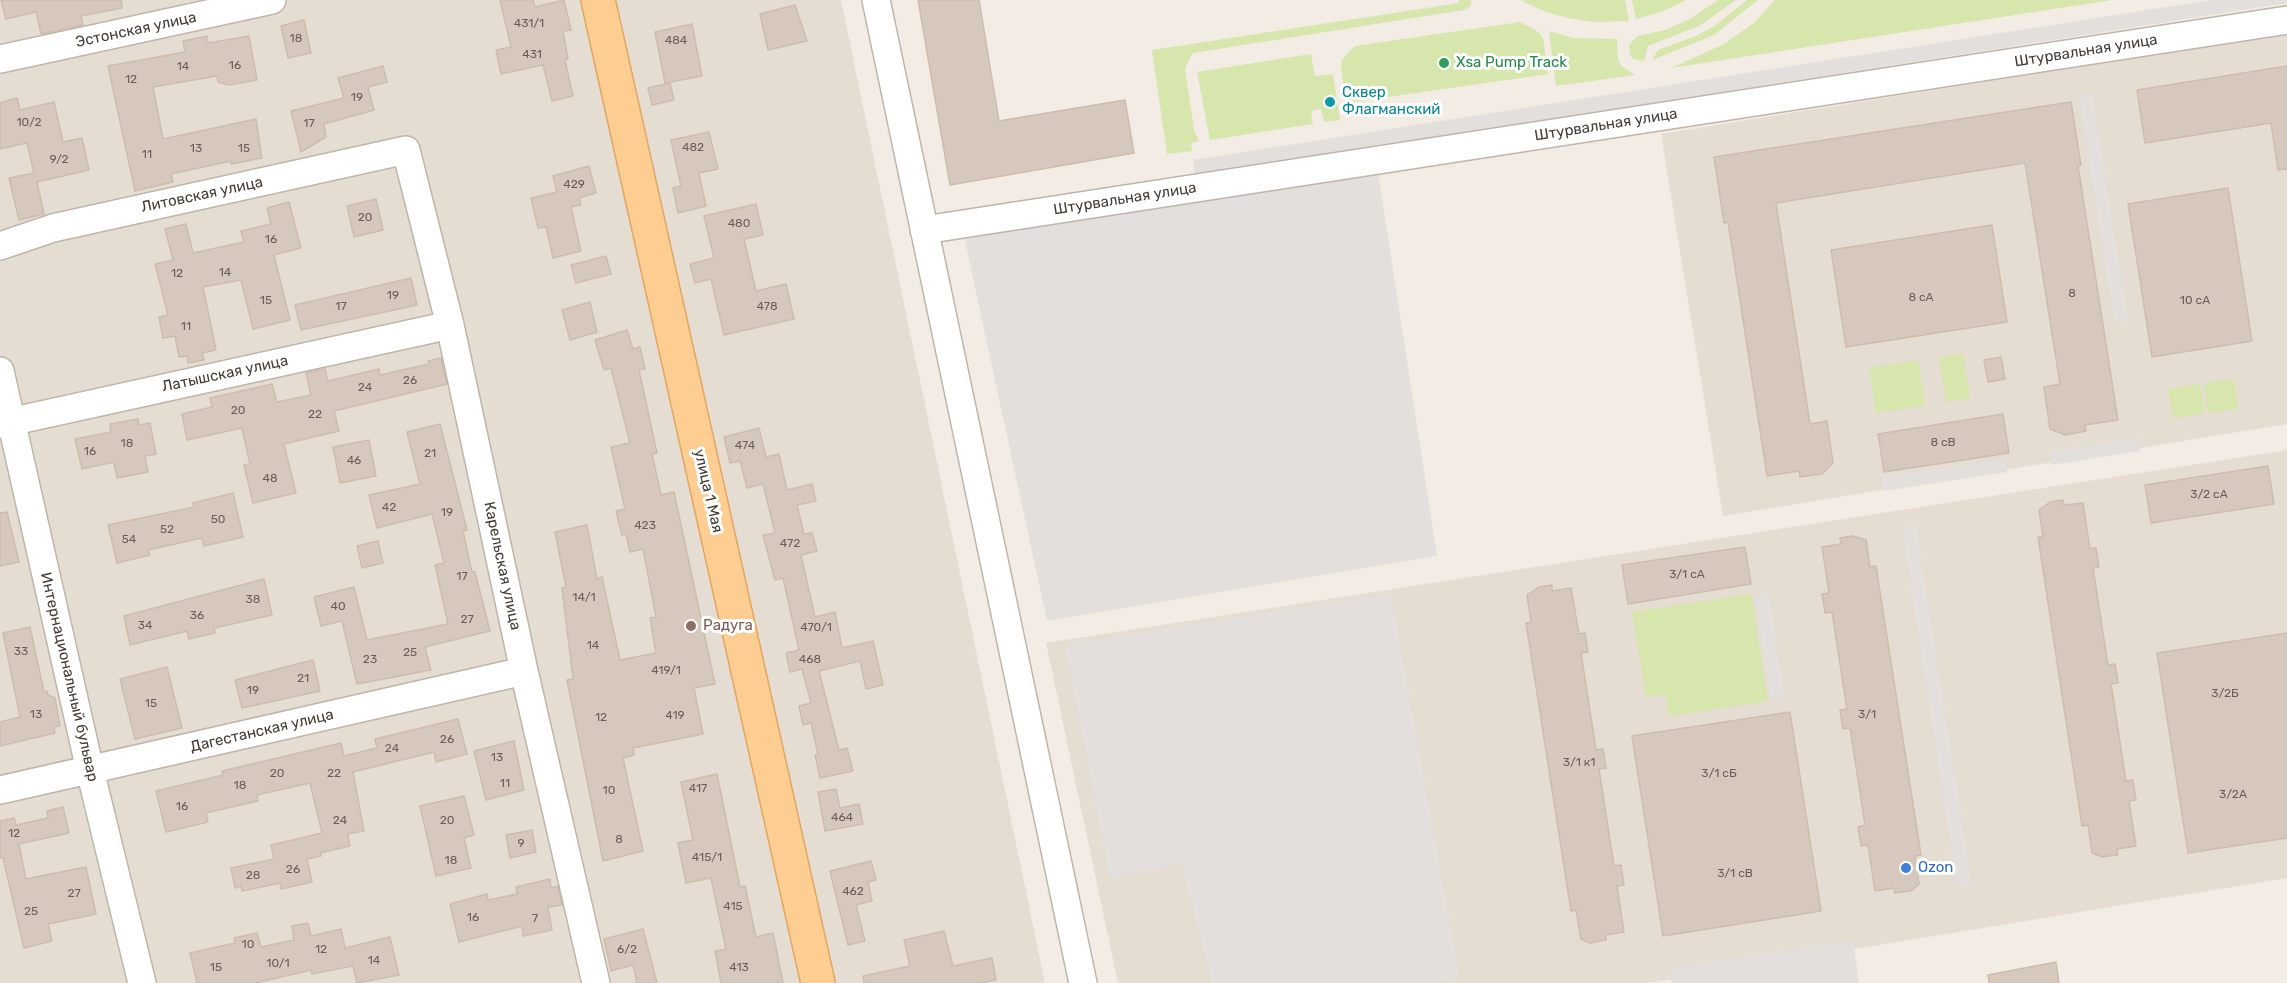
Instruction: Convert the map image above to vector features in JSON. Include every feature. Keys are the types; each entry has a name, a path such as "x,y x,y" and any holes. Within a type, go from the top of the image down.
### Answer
{"main road":[{"name":"улица 1 Мая","path":"598,0 818,983"}],"street":[{"name":"Эстонская улица","path":"0,59 272,0"},
{"path":"876,0 991,537 1083,983"},
{"name":"Штурвальная улица","path":"924,230 2287,20"},
{"name":"Литовская улица","path":"0,246 53,228 406,150"},
{"name":"Карельская улица","path":"406,150 450,325 596,983"},
{"name":"Латышская улица","path":"6,423 450,325"},
{"name":"Интернациональный бульвар","path":"0,371 6,423 142,983"},
{"name":"Дагестанская улица","path":"0,790 525,671"}],"shaded area":[{"path":"0,0 841,0 1045,983 0,983"},
{"path":"2211,0 2287,0 2287,3 1195,175 1193,160"},
{"path":"2287,33 2287,424 1723,516 1661,134"},
{"path":"2092,93 2128,320 2114,322 2079,95"},
{"path":"1377,166 1437,556 1047,621 963,232"},
{"path":"2138,438 2140,451 2051,465 2049,452"},
{"path":"2287,450 2287,878 1648,983 1118,983 1046,643"},
{"path":"2005,459 2007,472 1884,491 1882,478"},
{"path":"1916,526 1972,885 1957,887 1902,528"},
{"path":"1391,594 1460,980 1439,983 1212,983 1181,863 1110,878 1065,645"},
{"path":"1769,594 1785,697 1771,699 1755,596"},
{"path":"1853,940 1859,983 1672,983 1669,969"}],"green space":[{"path":"1459,0 1471,0 1471,6 1464,10 1193,53 1185,68 1194,130 1199,141 1191,143 1192,151 1167,154 1152,50 1459,3"},
{"path":"1520,0 1625,0 1629,21 1593,22 1568,18 1546,12"},
{"path":"1632,0 1687,0 1661,12 1636,19"},
{"path":"1718,0 1736,0 1699,26 1648,46 1644,61 1633,59 1630,55 1629,45 1637,36 1665,30 1690,19"},
{"path":"1747,0 1758,0 1714,35 1652,60 1658,50 1696,36 1716,25"},
{"path":"1775,0 2112,0 1671,68 1724,44 1754,23"},
{"name":"Xsa Pump Track","path":"1520,22 1537,31 1543,38 1548,74 1346,103 1342,59 1355,46"},
{"path":"1549,31 1573,38 1617,39 1618,61 1635,75 1556,86"},
{"path":"1311,54 1315,76 1333,74 1340,120 1324,122 1321,109 1311,111 1313,124 1210,140 1197,72"},
{"path":"1963,353 1970,398 1946,402 1939,357"},
{"path":"1918,360 1925,405 1876,413 1869,368"},
{"path":"2234,379 2238,408 2208,413 2204,384"},
{"path":"2200,384 2205,413 2173,418 2168,389"},
{"path":"1751,594 1768,701 1669,716 1665,694 1646,697 1632,612"}],"building":[{"path":"1,0 121,0 122,8 81,16 83,25 41,34 36,12 6,19"},
{"path":"500,0 533,0 535,7 564,0 571,30 563,31 568,59 565,60 573,96 552,101 543,65 501,74 496,50 511,47"},
{"path":"918,0 979,0 999,121 1125,100 1134,153 950,185"},
{"path":"795,5 807,41 768,50 760,14"},
{"path":"304,20 311,53 288,58 281,26"},
{"path":"692,24 702,76 665,83 655,32"},
{"path":"207,36 208,43 249,36 257,80 229,85 218,82 217,76 153,87 163,139 256,119 262,158 231,164 231,161 171,174 173,182 135,191 108,66 185,52 183,41"},
{"path":"383,66 387,82 368,87 374,110 324,124 326,137 301,152 291,111 344,98 338,78"},
{"path":"2287,66 2287,169 2278,170 2271,123 2145,143 2137,90"},
{"path":"670,83 674,100 652,105 648,88"},
{"path":"17,98 20,110 54,102 63,142 82,138 89,170 37,182 44,214 19,220 9,178 34,173 27,143 0,149 0,103"},
{"path":"2071,102 2081,165 2078,166 2118,420 2085,425 2086,431 2065,435 2050,429 2044,387 2060,384 2025,163 1776,203 1810,424 1827,421 1833,463 1822,474 1800,477 1799,471 1767,476 1728,222 1724,223 1714,157"},
{"path":"709,132 718,169 699,173 706,206 678,213 673,188 681,186 671,140"},
{"path":"589,166 596,193 579,198 581,205 571,207 581,251 553,258 546,227 538,228 531,198 557,192 553,176"},
{"path":"2228,188 2252,341 2152,357 2128,204"},
{"path":"376,199 383,230 354,237 347,206"},
{"path":"289,202 301,248 274,255 290,320 253,329 241,280 203,287 216,350 202,353 204,360 188,363 187,356 179,357 175,336 163,338 159,317 168,315 155,264 173,260 165,229 186,224 193,253 244,242 241,231 271,224 267,208"},
{"path":"756,204 763,235 744,239 756,291 786,284 794,319 724,335 711,279 695,283 690,264 714,258 704,216"},
{"path":"1992,225 2007,322 1846,347 1831,250"},
{"path":"606,256 611,274 576,283 571,265"},
{"path":"411,278 417,305 301,330 295,305"},
{"path":"590,302 597,332 570,340 562,310"},
{"path":"627,330 633,349 640,347 645,369 639,370 657,453 652,454 661,495 674,492 715,684 694,688 703,734 633,748 634,755 623,758 643,851 603,861 567,680 573,679 562,588 566,587 555,532 587,525 597,579 602,577 620,660 656,653 650,618 656,617 643,549 630,552 626,534 622,535 616,511 625,509 611,447 630,443 611,368 604,370 595,340"},
{"path":"2001,357 2005,379 1988,382 1984,360"},
{"path":"441,358 447,384 334,411 339,431 284,444 296,493 253,503 244,465 250,464 242,428 187,440 182,414 212,407 210,398 272,384 277,402 311,395 306,373 325,369 328,381 379,369 380,375 429,364 428,361"},
{"path":"2003,414 2009,453 1884,472 1878,434"},
{"path":"138,419 139,425 150,423 156,454 145,456 148,472 117,478 114,462 82,469 75,439 111,432 110,424"},
{"path":"440,424 467,530 463,531 472,572 475,572 490,631 425,647 431,670 357,684 342,621 321,626 314,597 354,587 367,640 448,624 435,565 444,563 432,514 377,528 369,495 420,484 407,432"},
{"path":"759,428 766,457 779,454 787,490 812,484 816,501 797,505 804,534 812,533 817,551 801,555 815,617 835,612 842,648 873,641 883,685 866,689 860,661 819,671 839,750 847,748 853,771 820,778 811,723 803,725 799,706 811,703 802,669 790,672 786,653 799,650 783,578 775,580 763,535 775,533 763,484 747,488 740,461 730,463 724,437"},
{"path":"369,440 376,476 340,483 333,447"},
{"path":"2268,466 2274,504 2151,523 2145,485"},
{"path":"233,493 243,537 204,546 202,538 148,550 150,555 117,563 108,525 194,507 193,503"},
{"path":"2063,500 2064,505 2083,503 2090,549 2096,548 2099,567 2093,568 2108,665 2115,664 2118,683 2111,684 2126,781 2133,780 2136,800 2129,801 2136,846 2117,849 2118,855 2102,857 2092,853 2088,825 2082,826 2038,537 2043,537 2039,510 2050,502"},
{"path":"7,512 19,562 0,566 0,513"},
{"path":"1853,536 1866,540 1870,567 1876,566 1921,855 1915,856 1919,884 1911,891 1895,893 1894,888 1875,891 1868,845 1861,846 1858,827 1865,825 1850,728 1843,729 1840,710 1847,709 1832,612 1825,613 1822,594 1829,593 1822,547 1841,544 1840,538"},
{"path":"378,541 383,563 362,568 357,546"},
{"path":"1745,547 1751,584 1628,604 1622,565"},
{"path":"264,579 272,615 214,628 215,633 189,639 187,631 130,645 124,616"},
{"path":"1552,585 1552,591 1571,588 1579,634 1585,633 1588,652 1581,653 1596,750 1603,749 1606,768 1599,769 1614,866 1621,865 1624,885 1617,886 1624,932 1606,935 1606,940 1590,943 1581,939 1576,910 1571,911 1526,623 1531,622 1527,595 1539,587"},
{"path":"30,627 44,692 47,691 48,695 55,698 60,726 54,727 55,733 0,746 0,722 20,717 3,633"},
{"path":"2287,633 2287,838 2188,853 2157,653"},
{"path":"313,660 320,691 242,708 235,680"},
{"path":"167,667 182,728 135,739 120,679"},
{"path":"1790,712 1821,911 1663,936 1632,736"},
{"path":"458,719 467,754 436,762 434,752 353,772 364,831 348,834 350,846 320,853 321,856 307,859 312,882 281,889 280,883 242,891 241,886 235,888 231,868 274,859 271,845 322,833 310,783 257,795 258,801 206,813 208,822 166,832 156,791 223,775 222,771 341,743 344,756 377,748 375,739"},
{"path":"514,741 524,790 486,800 474,751"},
{"path":"717,774 740,887 745,886 756,937 773,933 783,983 721,983 715,951 726,949 711,878 686,883 678,843 693,840 681,782"},
{"path":"836,789 840,808 859,804 863,824 825,831 818,792"},
{"path":"464,796 474,835 464,838 471,868 436,876 420,806"},
{"path":"63,807 69,833 19,844 26,879 86,867 96,914 48,924 52,941 24,948 3,858 0,858 0,821 14,818 16,825 48,818 47,811"},
{"path":"532,830 536,852 510,858 506,835"},
{"path":"871,861 876,880 868,882 872,901 856,905 865,941 848,945 830,871"},
{"path":"550,879 551,888 558,886 562,905 548,907 552,930 523,936 522,926 459,942 450,904 487,894 488,900 517,894 516,887"},
{"path":"308,923 311,936 341,929 345,948 390,937 399,975 357,983 353,966 312,974 311,970 256,983 197,983 190,953 235,943 234,938 257,933 261,947 294,940 292,926"},
{"path":"643,929 657,983 637,983 633,965 611,971 604,939"},
{"path":"944,931 953,966 992,958 996,980 980,983 864,983 863,976 910,966 904,940"},
{"path":"2056,962 2059,983 1989,983 1988,975"}],"place":[{"name":"Xsa Pump Track","path":"1444,63"},
{"name":"Сквер Флагманский","path":"1330,102"},
{"name":"Радуга","path":"691,626"},
{"name":"Ozon","path":"1906,868"}]}
